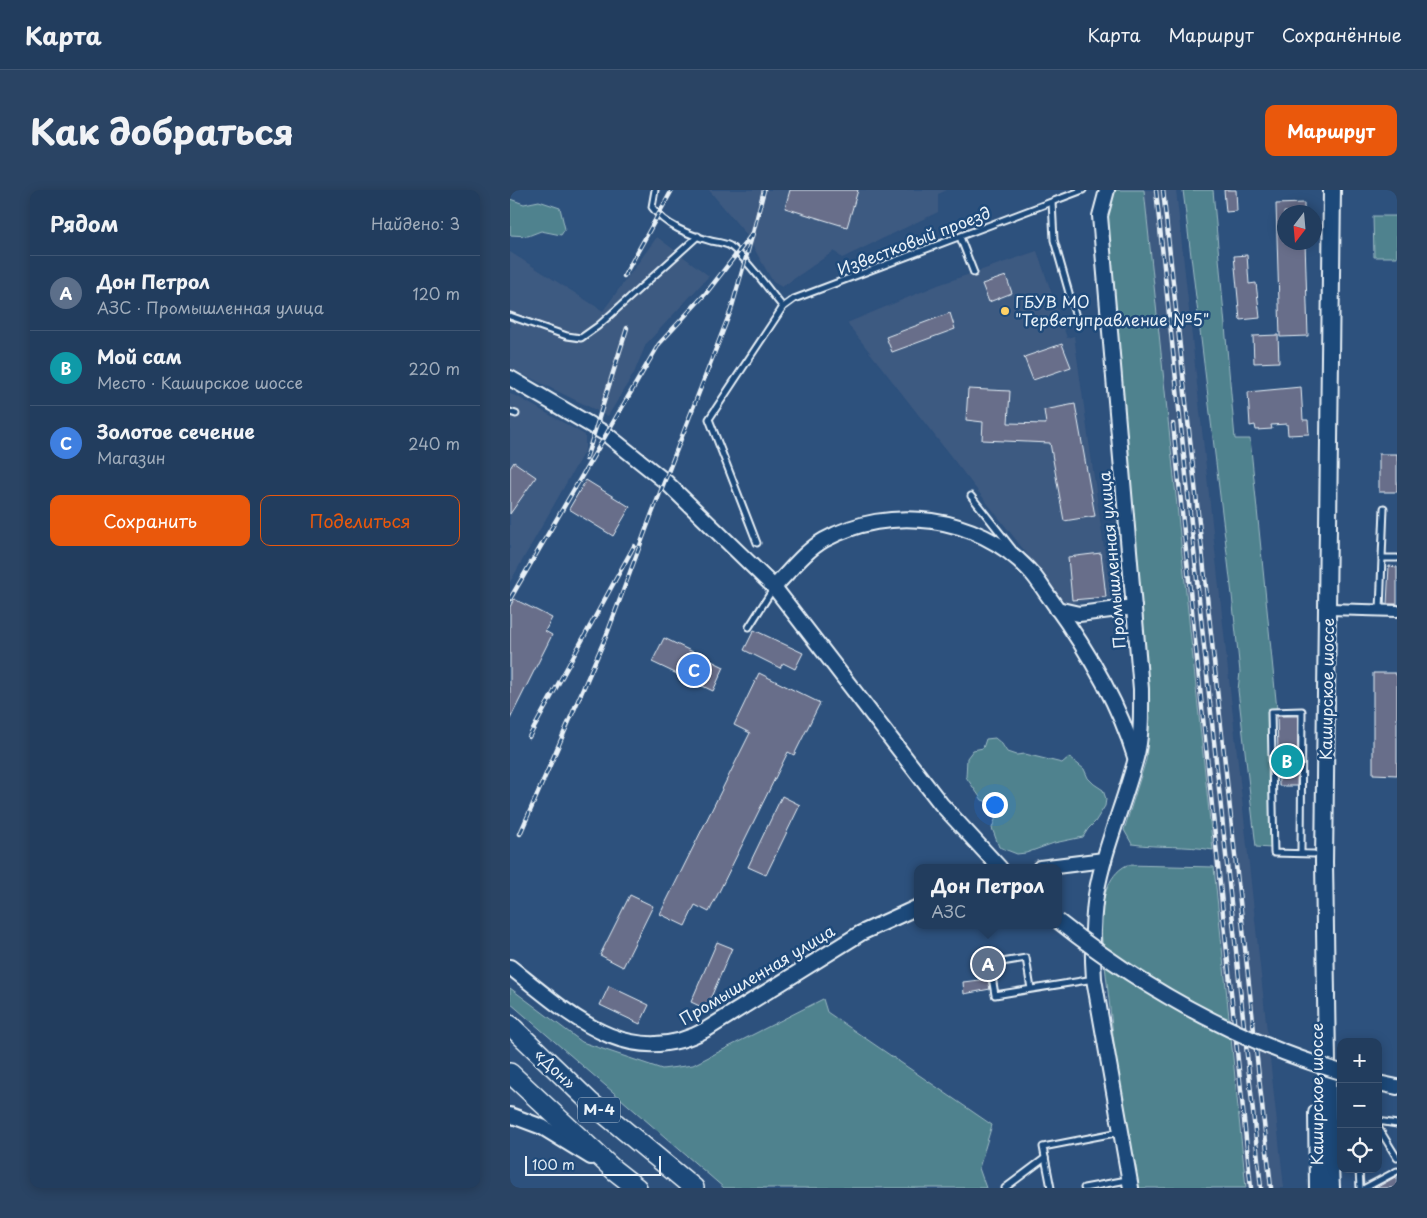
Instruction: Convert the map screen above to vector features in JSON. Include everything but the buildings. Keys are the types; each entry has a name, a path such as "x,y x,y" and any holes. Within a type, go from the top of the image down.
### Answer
{"highway":[{"name":"«Дон»","path":"510,1025 590,1102 694,1188"},
{"name":"«Дон»","path":"510,1073 614,1170 637,1188"}],"main road":[{"name":"Каширское шоссе","path":"1318,1188 1308,853 1319,589 1321,190"},
{"name":"Каширское шоссе","path":"1331,1188 1334,1123 1328,1058 1324,862 1332,190"}],"street":[{"name":"Промышленная улица","path":"1107,190 1100,216 1134,606 1141,717 1136,760 1104,860 1093,922 1094,979 1131,1184"},
{"path":"510,378 606,434 666,482 774,587 868,711 968,835 996,864"},
{"path":"774,587 822,541 845,530 869,522 898,518 923,519 947,523 974,533 1001,548 1030,570 1058,609 1117,708 1136,760"},
{"path":"1058,609 1079,614 1134,606"},
{"path":"1328,609 1397,611"},
{"path":"1062,865 1104,860"},
{"name":"Промышленная улица","path":"510,967 576,1020 623,1041 653,1045 674,1043 692,1037 707,1029 861,933 914,908"},
{"path":"1062,924 1115,963 1188,1008 1270,1047 1337,1071"},
{"path":"1382,1084 1397,1088"},
{"path":"510,1115 542,1127 614,1170"}],"lane":[{"path":"655,190 652,207 658,216 668,223 698,236 728,245 738,252 783,307"},
{"name":"Известковый проезд","path":"757,543 709,419 783,307 794,299 1083,190"},
{"path":"1052,202 1054,240 1075,314"},
{"path":"510,316 567,336 581,338 598,326 698,236"},
{"path":"960,237 974,273"},
{"path":"510,412 516,414"},
{"path":"971,496 1030,570"},
{"path":"1380,611 1384,508"},
{"path":"1382,558 1397,558"},
{"path":"749,627 774,587"},
{"path":"1271,712 1302,712 1308,853 1274,853 1271,712"},
{"path":"1031,989 1026,958 990,964 995,995 1094,979"},
{"path":"1328,1058 1340,1083"},
{"path":"1382,1122 1397,1124"},
{"path":"1379,1128 1397,1158"},
{"path":"1051,1188 1043,1147 1123,1132"},
{"path":"1005,1188 1045,1158"},
{"path":"1365,1188 1397,1171"},
{"path":"1359,1173 1360,1188"},
{"path":"1084,1188 1131,1184"}],"shaded area":[{"path":"709,190 947,190 938,194 938,212 842,258 834,251 782,287 773,282 746,234"},
{"path":"1144,190 1176,190 1284,1188 1246,1188 1213,850"},
{"path":"657,237 709,276 646,344 634,373 608,416 510,368 510,252 603,311"},
{"path":"1037,251 1067,338 1074,336 1111,598 1066,604 847,323 938,285"},
{"path":"510,394 585,435 585,450 510,582"}],"green space":[{"path":"1109,190 1144,190 1213,850 1132,844 1124,830 1146,760 1150,718 1105,217"},
{"path":"1183,190 1213,190 1235,439 1250,439 1277,710 1269,711 1271,848 1256,847 1238,690 1240,672 1232,595"},
{"path":"510,199 524,204 539,201 560,208 565,229 561,235 541,231 528,236 510,235"},
{"path":"1373,216 1397,216 1397,257 1374,257"},
{"path":"995,738 1007,752 1016,755 1025,754 1062,763 1069,757 1084,769 1088,778 1094,784 1103,790 1106,799 1105,806 1083,837 1054,843 1026,853 1017,854 999,847 992,828 999,809 991,803 982,800 966,777 967,758 973,750 983,748 986,739"},
{"path":"1127,865 1214,867 1246,1188 1136,1188 1116,1060 1100,923 1106,890 1114,875"},
{"path":"510,988 582,1042 662,1069 693,1065 823,999 827,1012 992,1125 979,1168 986,1188 724,1188 510,1003"}],"railway":[{"path":"624,276 672,190"},
{"path":"510,599 659,344 707,292 753,233 764,190"},
{"path":"1156,190 1261,1188"},
{"path":"1163,190 1271,1188"},
{"path":"520,834 607,634 731,310 753,233"},
{"path":"586,459 627,328"},
{"path":"1173,424 1251,1188"},
{"path":"529,737 634,546"}],"place":[{"name":"ГБУВ МО \"Терветуправление №5\"","path":"1005,311"},
{"name":"Золотое сечение","path":"694,670"},
{"name":"Мой сам","path":"1287,761"},
{"name":"Дон Петрол","path":"988,964"}]}
